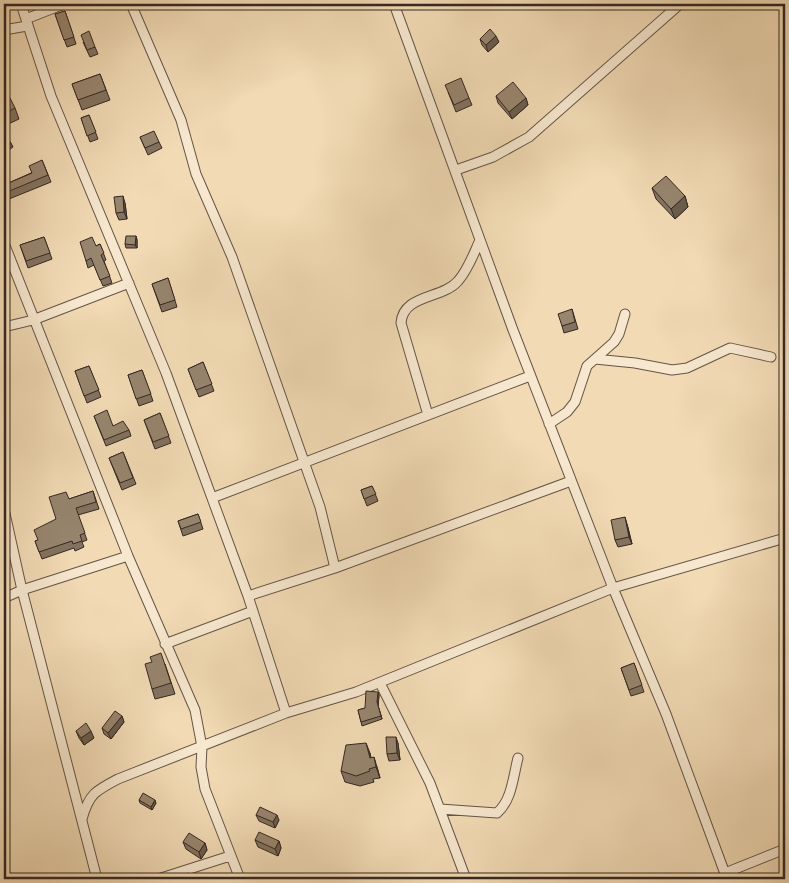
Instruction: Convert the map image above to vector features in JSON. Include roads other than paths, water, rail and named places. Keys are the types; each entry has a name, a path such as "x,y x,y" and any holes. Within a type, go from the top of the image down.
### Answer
{"street":[{"path":"21,4 51,96 166,373 248,596 286,713"},
{"path":"4,30 27,23 64,4"},
{"path":"131,4 181,120 196,174 232,257 320,507 335,568"},
{"path":"394,4 530,376 613,588 666,714 726,876 785,850"},
{"path":"456,170 493,157 529,137 680,4"},
{"path":"428,415 401,323 401,317 412,304 459,281 480,240"},
{"path":"4,243 128,556 195,710 202,746 201,767 204,790 240,879"},
{"path":"4,327 34,320 129,283"},
{"path":"549,424 567,412 575,402 587,366 614,342 619,334 625,314"},
{"path":"595,359 635,363 672,370 687,368 730,348 770,357"},
{"path":"212,498 530,376"},
{"path":"248,596 335,568 571,480"},
{"path":"4,509 22,590 97,879"},
{"path":"82,819 88,800 97,790 118,779 286,713 380,683 613,588 785,538"},
{"path":"4,598 22,590 128,556"},
{"path":"165,644 253,611"},
{"path":"380,683 430,783 466,879"},
{"path":"440,809 497,813 506,802 510,793 518,758"},
{"path":"158,879 230,856"}]}
